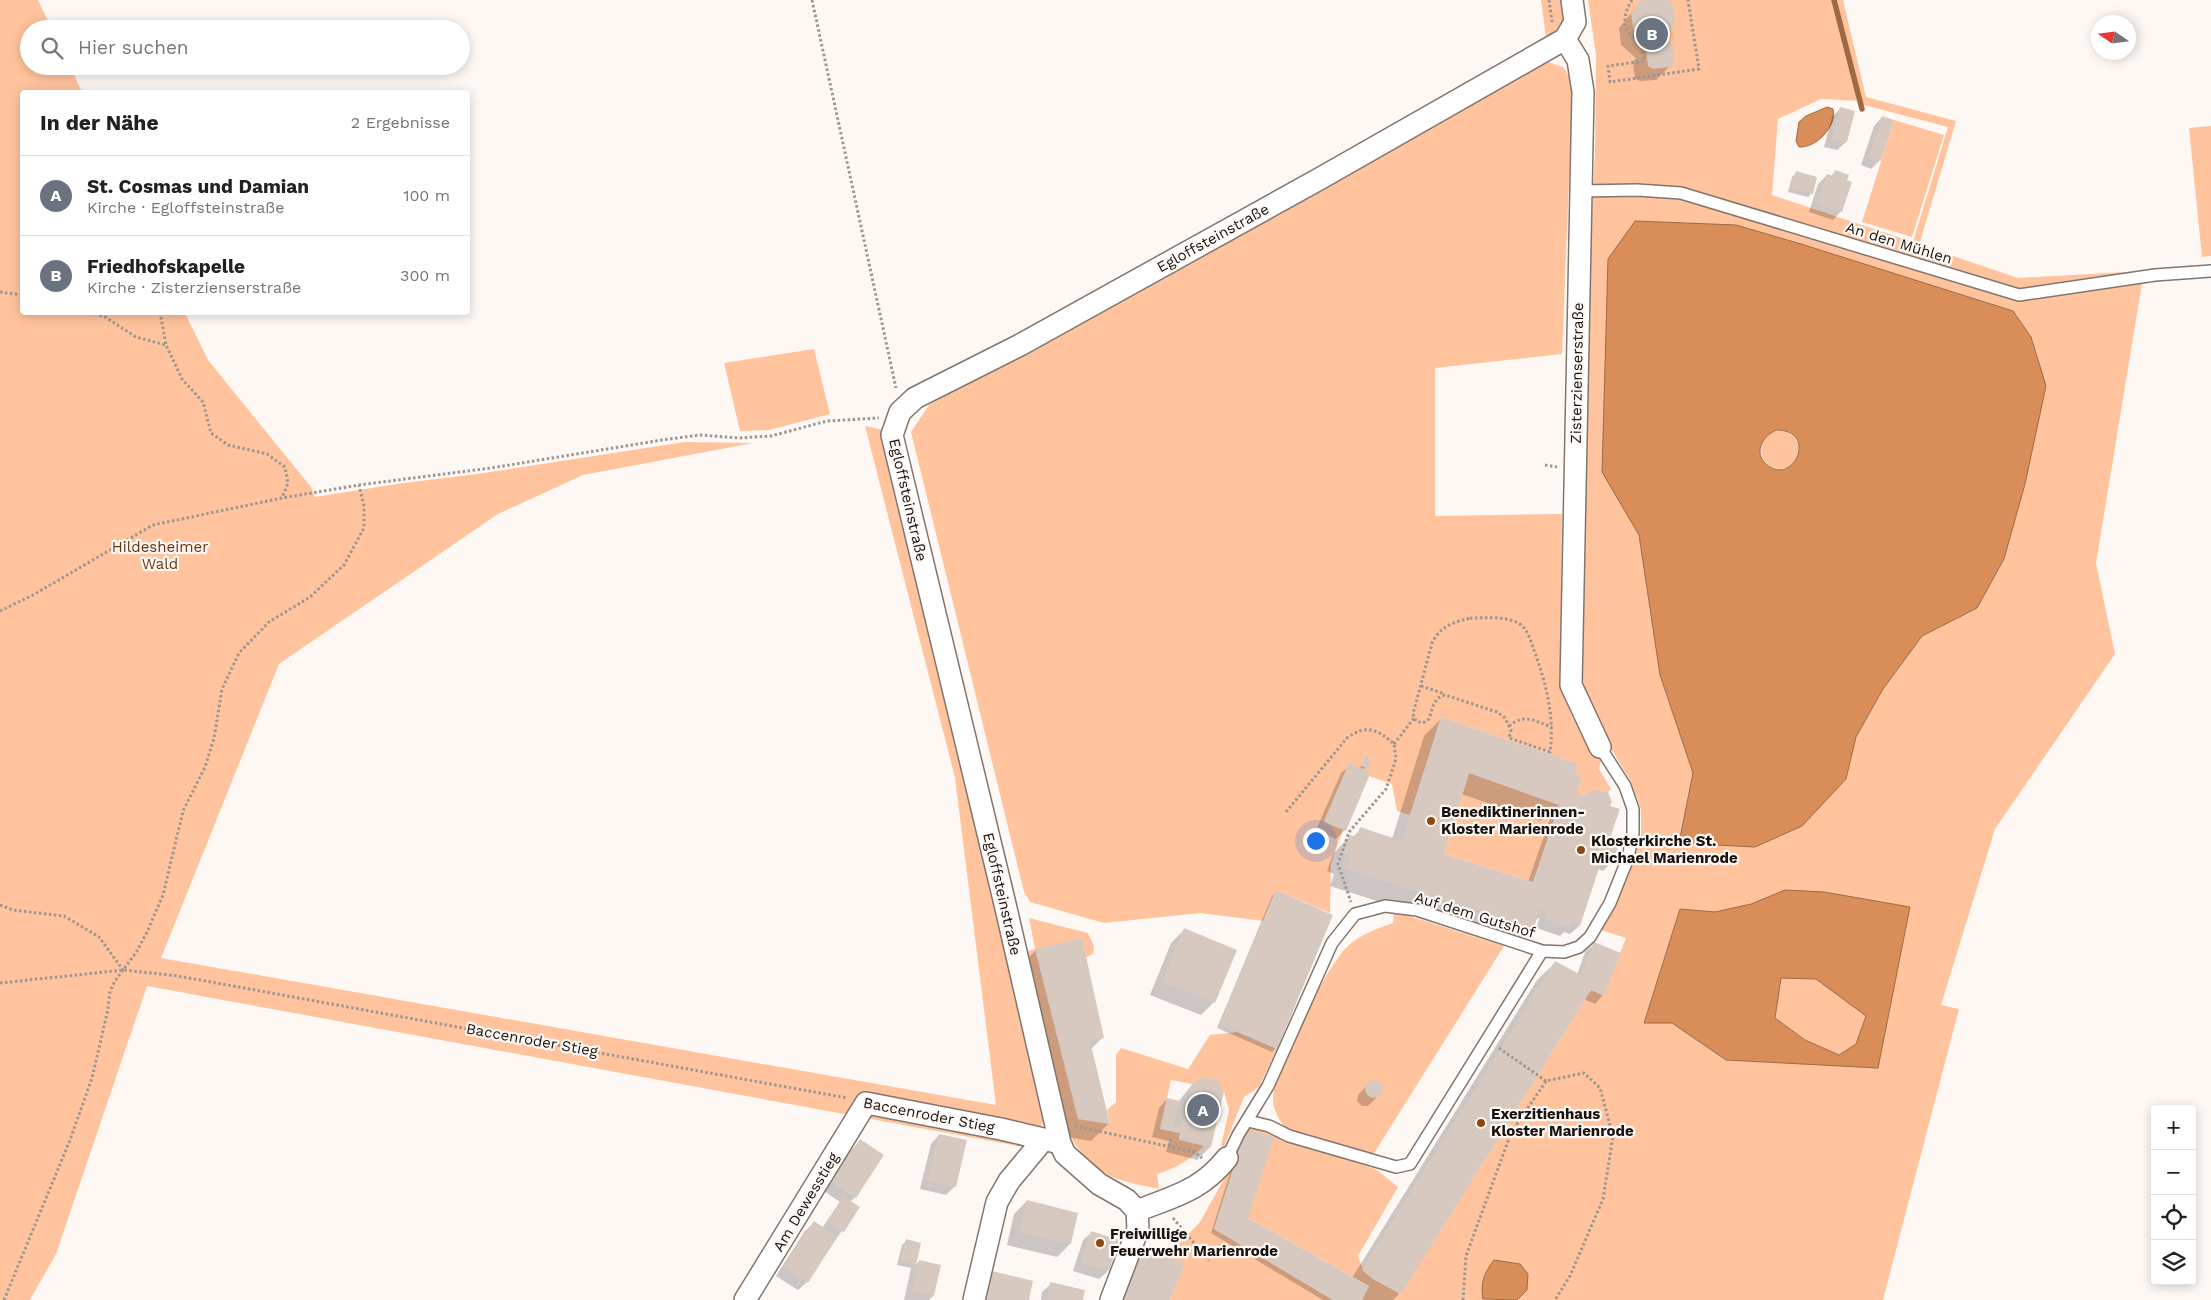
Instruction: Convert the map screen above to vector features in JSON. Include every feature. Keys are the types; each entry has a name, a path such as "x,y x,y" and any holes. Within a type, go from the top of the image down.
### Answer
{"street":[{"path":"1565,38 1575,22 1572,0"},
{"name":"Egloffsteinstraße","path":"1137,1211 1127,1200 1092,1178 1051,1142 1056,1122 892,435 900,412 915,398 1029,340 1321,178 1565,38"},
{"name":"Zisterzienserstraße","path":"1565,38 1578,60 1583,92 1575,410 1571,685 1600,747"},
{"name":"Baccenroder Stieg","path":"866,1103 1001,1129 1051,1142"},
{"name":"Am Dewesstieg","path":"746,1300 866,1103"},
{"path":"974,1300 997,1202 1009,1181 1051,1142"},
{"path":"1111,1300 1138,1229 1137,1211 1160,1201 1184,1194 1207,1180 1227,1158"}],"lane":[{"name":"An den Mühlen","path":"1582,191 1637,190 1681,193 2019,295 2155,275 2211,271"},
{"name":"Auf dem Gutshof","path":"1355,914 1385,906 1417,910 1542,951 1564,952 1579,947 1590,937 1610,903 1628,858 1633,833 1633,809 1625,786 1600,747"},
{"path":"1227,1158 1238,1135 1268,1086 1332,943 1355,914"},
{"path":"1248,1121 1269,1126 1289,1136 1396,1167 1410,1164 1542,951"}],"path":[{"path":"0,611 33,595 153,525 282,498 359,485 492,468 700,435 739,438 771,436 827,421 885,417 900,412 894,375 812,0"},
{"path":"1632,0 1628,5 1625,20 1627,31 1642,44 1644,61 1608,66 1610,82 1699,70 1688,0"},
{"path":"0,292 20,295"},
{"path":"100,315 136,337 166,345"},
{"path":"161,315 166,345 182,379 203,402 211,433 228,445 268,454 285,467 288,483 282,498"},
{"path":"4,1300 70,1140 92,1078 108,1009 110,991 114,981 124,970 147,932 162,895 182,811 204,766 214,738 222,689 239,654 269,622 310,597 344,566 364,528 364,506 359,485"},
{"path":"1394,744 1414,718 1413,714 1432,643 1438,632 1450,624 1470,618 1497,618 1517,622 1526,630 1544,678 1552,727 1550,752 1509,738 1511,730 1505,718 1497,712 1421,686"},
{"path":"1414,718 1416,721 1423,723 1430,719 1434,702 1438,697 1445,695"},
{"path":"1509,726 1517,720 1524,718 1552,727"},
{"path":"1286,812 1347,738 1357,731 1368,729 1383,735 1394,744 1396,760 1386,788 1349,832 1338,864 1355,914"},
{"path":"0,906 13,910 64,916 99,937 124,970"},
{"name":"Baccenroder Stieg","path":"0,983 124,970 187,977 826,1093 866,1103"},
{"path":"1486,1040 1546,1081"},
{"path":"1463,1300 1466,1256 1511,1133 1546,1081 1584,1073 1600,1088 1613,1136 1603,1199 1570,1276 1555,1300"},
{"path":"1056,1122 1194,1152 1204,1160 1207,1180"},
{"path":"1168,1146 1170,1138"},
{"path":"1160,1201 1209,1261"}],"green space":[{"name":"Hildesheimer Wald","path":"0,0 38,0 48,20 20,20 20,75 74,75 81,90 20,90 20,315 186,315 208,360 311,487 315,497 685,442 753,443 583,475 498,514 279,664 161,958 996,1105 955,778 865,426 883,430 1047,1114 1041,1126 1018,1146 147,986 56,1254 30,1300 0,1300"},
{"path":"1541,0 1564,0 1564,18 1560,26 1546,38"},
{"path":"1588,0 1843,0 1866,97 1956,121 1918,244 2018,278 2144,271 2096,563 2115,654 1995,829 1941,1005 1959,1009 1883,1300 1517,1300 1527,1290 1483,1299 1485,1300 1362,1300 1369,1286 1248,1218 1246,1129 1256,1126 1377,1170 1398,1187 1358,1256 1363,1270 1373,1279 1400,1294 1591,990 1604,995 1626,938 1601,930 1615,906 1633,863 1641,836 1641,809 1631,782 1606,740 1582,683 1583,410 1595,153 1596,55","holes":["1821,99 1861,101 1864,105 1948,127 1913,242 1772,195 1778,119","2031,337 2025,484 2004,559 1977,608 1922,636 1883,689 1856,737 1846,779 1679,842 1693,773 1660,675 1639,535 1602,471","1751,904 1910,907 1877,1068 1726,1060 1672,1023 1644,1022 1680,909 1715,912"]},
{"path":"1548,62 1563,67 1573,82 1562,354 1435,368 1435,516 1562,514 1560,688 1574,720 1590,749 1601,760 1599,769 1611,789 1608,792 1595,789 1586,793 1585,796 1576,793 1575,774 1577,764 1441,717 1410,815 1397,811 1392,784 1369,776 1370,772 1349,763 1324,821 1343,829 1331,864 1330,913 1276,890 1263,921 1200,913 1104,923 1030,902 1024,892 911,432 929,405"},
{"path":"1894,120 1944,135 1912,237 1862,222"},
{"path":"2211,126 2211,256 2202,257 2189,128"},
{"path":"814,349 830,414 769,430 740,431 724,363"},
{"path":"1780,431 1794,436 1799,450 1794,464 1780,469 1766,464 1761,450 1766,436"},
{"path":"1469,773 1559,805 1533,882 1444,854"},
{"path":"1394,911 1504,946 1373,1155 1286,1129 1277,1115 1273,1098 1282,1066 1302,1020 1337,959 1356,939 1393,923"},
{"path":"1029,918 1088,933 1094,946 1093,954 1087,957 1036,949 1079,1119 1110,1124 1107,1110 1116,1102 1116,1055 1121,1048 1188,1069 1210,1035 1237,1032 1277,1049 1259,1087 1244,1097 1224,1147 1221,1146 1229,1110 1224,1092 1203,1077 1192,1084 1171,1080 1160,1129 1180,1133 1179,1140 1204,1146 1182,1163 1157,1174 1159,1189 1116,1178 1105,1173 1086,1158 1067,1131 1025,952 1035,949"},
{"path":"1781,978 1816,979 1867,1016 1856,1044 1839,1055 1805,1040 1774,1018"},
{"path":"1238,1154 1214,1229 1333,1300 1170,1300 1184,1263 1167,1256 1200,1222"}],"shaded area":[{"path":"1827,107 1833,109 1833,116 1832,123 1824,135 1812,144 1799,147 1796,141 1799,122 1806,116"},
{"path":"1635,221 1736,225 2013,311 2031,337 2046,386 2025,484 2004,559 1977,608 1922,636 1883,689 1856,737 1846,779 1802,826 1755,847 1679,843 1693,773 1660,675 1639,535 1602,472 1608,259","holes":["1777,430 1790,433 1797,439 1799,448 1792,464 1785,469 1776,469 1766,464 1760,454 1761,444 1764,440"]},
{"path":"1785,890 1824,892 1910,907 1878,1068 1726,1060 1672,1023 1644,1023 1680,909 1715,912 1751,904","holes":["1781,978 1816,979 1866,1016 1856,1044 1839,1055 1805,1040 1775,1018"]},
{"path":"1494,1260 1520,1264 1528,1274 1527,1290 1517,1300 1483,1299 1482,1288 1484,1278"}],"building":[{"path":"1641,0 1668,0 1673,4 1675,22 1666,37 1667,41 1672,44 1674,61 1671,67 1653,69 1648,66 1646,48 1649,44 1634,32 1631,14"},
{"path":"1840,107 1855,111 1847,142 1832,139"},
{"path":"1882,116 1894,120 1881,161 1869,157"},
{"path":"1835,170 1849,175 1847,180 1852,182 1842,212 1817,204 1827,174 1833,176"},
{"path":"1796,171 1817,177 1813,194 1791,188"},
{"name":"Benediktinerinnen- Kloster Marienrode","path":"1441,717 1578,764 1575,774 1582,776 1576,793 1585,796 1586,793 1595,789 1608,792 1612,802 1610,806 1620,809 1611,835 1621,839 1613,863 1602,859 1580,926 1571,923 1570,928 1544,919 1546,912 1539,910 1534,929 1346,869 1351,856 1343,854 1350,835 1357,837 1360,827 1402,841","holes":["1469,773 1559,805 1533,882 1444,854"]},
{"path":"1365,756 1371,759 1367,768 1361,766"},
{"path":"1349,763 1371,772 1346,831 1324,822"},
{"path":"1276,890 1333,915 1277,1049 1220,1024"},
{"path":"1184,928 1237,950 1215,1003 1162,982"},
{"path":"1082,938 1104,1038 1090,1041 1110,1124 1078,1119 1035,949"},
{"name":"Exerzitienhaus Kloster Marienrode","path":"1594,942 1621,953 1604,996 1591,990 1401,1294 1373,1279 1362,1270 1555,961 1581,975"},
{"path":"1203,1077 1217,1080 1224,1092 1211,1147 1179,1139 1180,1133 1160,1129 1167,1098 1180,1101 1174,1126 1181,1127 1192,1084"},
{"path":"1374,1080 1380,1083 1383,1089 1380,1095 1374,1098 1368,1095 1365,1089 1368,1083"},
{"path":"1246,1129 1274,1137 1248,1218 1369,1286 1362,1300 1333,1300 1214,1229"},
{"path":"939,1134 967,1140 956,1187 927,1181"},
{"path":"860,1139 884,1155 856,1198 832,1182"},
{"path":"843,1196 860,1207 844,1232 827,1222"},
{"path":"1027,1200 1078,1213 1071,1244 1020,1232"},
{"path":"814,1221 837,1237 808,1283 784,1267"},
{"path":"1091,1231 1119,1240 1109,1271 1081,1262"},
{"path":"906,1239 921,1243 916,1265 900,1261"},
{"path":"1143,1247 1185,1263 1170,1300 1122,1300"},
{"path":"919,1260 941,1265 934,1296 912,1291"},
{"path":"992,1271 1033,1281 1029,1300 986,1300"},
{"path":"1050,1282 1085,1290 1083,1300 1047,1300"}],"waterway":[{"path":"1834,0 1862,109"}],"place":[{"name":"Friedhofskapelle","path":"1652,34"},
{"name":"Benediktinerinnen- Kloster Marienrode","path":"1431,821"},
{"name":"Klosterkirche St. Michael Marienrode","path":"1581,850"},
{"name":"St. Cosmas und Damian","path":"1203,1110"},
{"name":"Exerzitienhaus Kloster Marienrode","path":"1481,1123"},
{"name":"Freiwillige Feuerwehr Marienrode","path":"1100,1243"}]}
